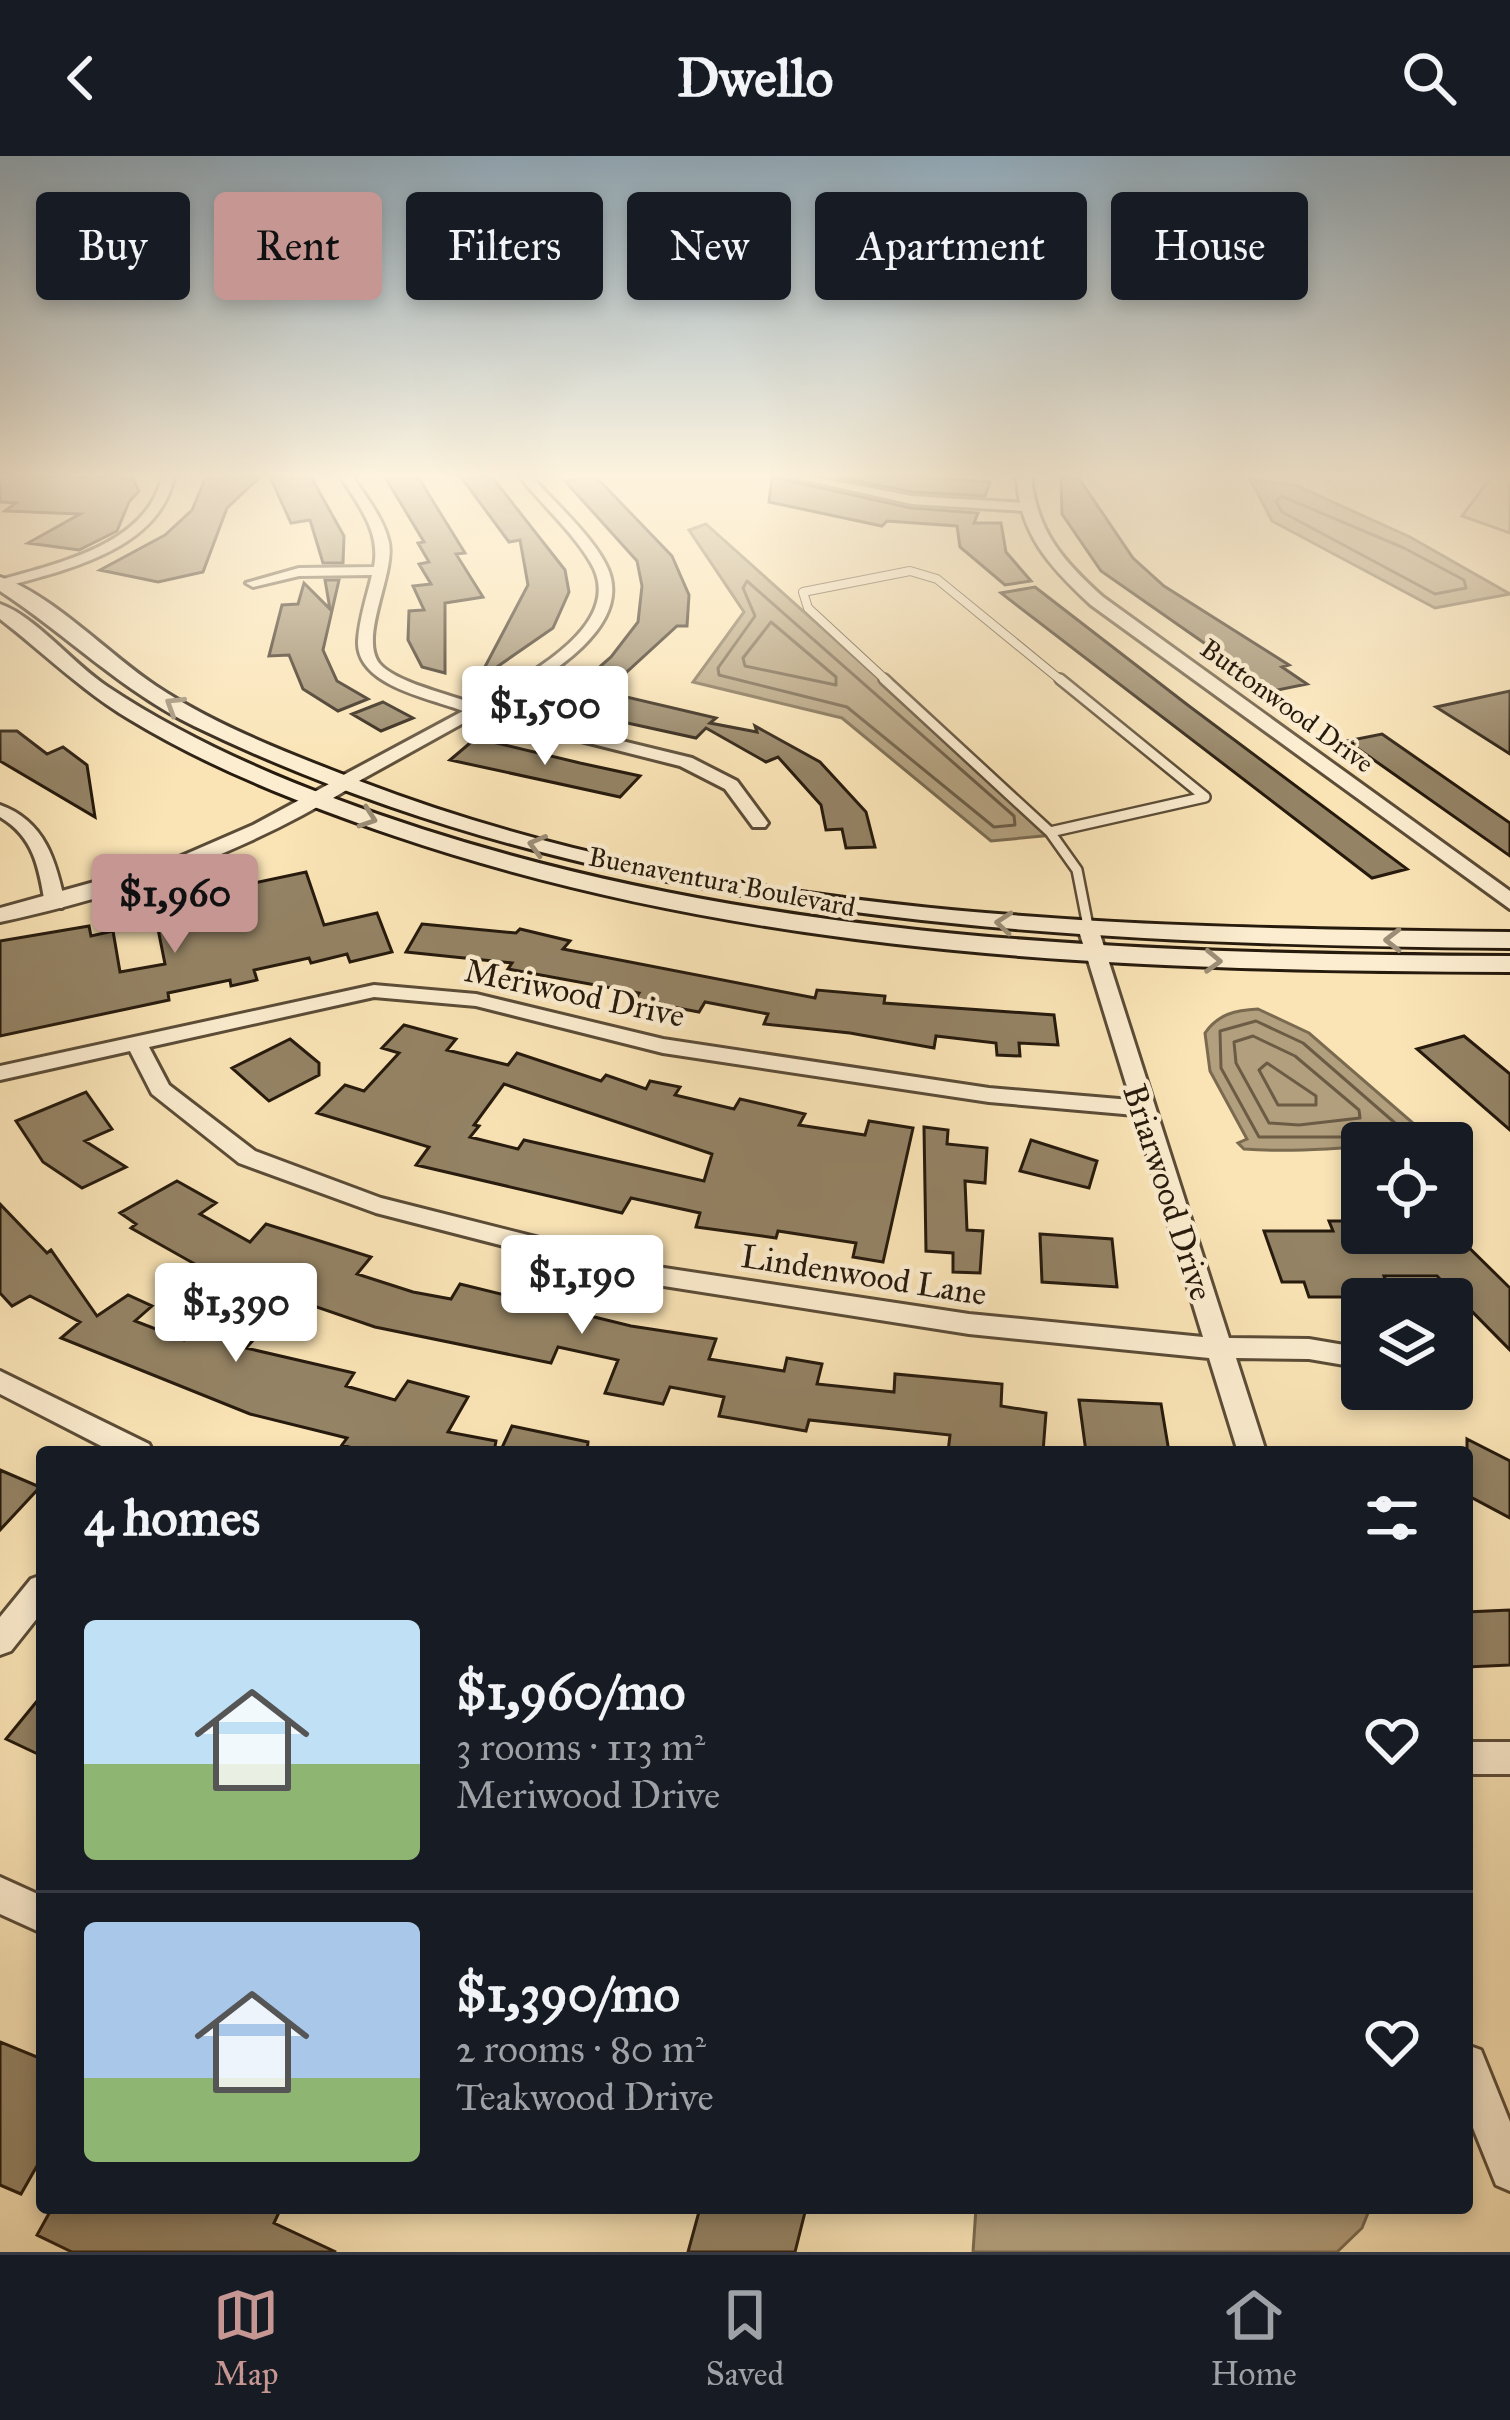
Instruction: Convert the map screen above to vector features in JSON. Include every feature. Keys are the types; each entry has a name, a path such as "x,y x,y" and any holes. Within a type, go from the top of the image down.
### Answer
{"main road":[{"name":"Buenaventura Boulevard","path":"1,584 53,618 113,668 195,718 342,783 452,822 659,874 1092,944 1305,965 1510,964"},
{"name":"Buenaventura Boulevard","path":"0,610 76,674 164,730 315,801 553,874 660,898 883,936 1092,944 1510,940"}],"street":[{"path":"253,583 287,575"},
{"path":"380,575 365,644 370,663 387,677 476,710 686,762 731,785 759,823"},
{"path":"0,915 184,867 248,840 544,672 586,635 605,599 601,575"},
{"name":"Buttonwood Drive","path":"1069,575 1097,601 1510,902"},
{"path":"0,811 20,820 44,845 55,904"},
{"name":"Briarwood Drive","path":"1092,944 1250,1446"},
{"name":"Meriwood Drive","path":"0,1073 374,991 476,1000 663,1046 989,1095 1142,1108"},
{"name":"Lindenwood Lane","path":"136,1042 160,1089 247,1157 376,1205 651,1275 969,1324 1219,1350 1309,1349 1341,1354"},
{"path":"0,1382 127,1446"},
{"path":"0,1641 36,1596"},
{"path":"1473,1758 1510,1758"},
{"path":"0,1895 36,1912"},
{"path":"1473,2079 1510,2170"}],"lane":[{"path":"891,575 803,592 808,608 1050,832 1077,870 1092,944"},
{"path":"923,575 938,579 1205,797 1050,832"}],"water":[{"path":"719,575 763,575 1053,835 991,841 842,718 693,682 744,612"},
{"path":"1373,575 1476,575 1510,594 1435,608"},
{"path":"1258,1009 1309,1033 1412,1122 1341,1122 1341,1148 1244,1149 1238,1143 1247,1139 1210,1071 1205,1033 1216,1021"},
{"path":"976,2214 1368,2214 1362,2228 1337,2252 973,2252"}],"building":[{"path":"123,575 190,575 158,582"},
{"path":"425,575 469,575 483,597 445,603 445,673 422,667 408,640 409,611 424,610 413,586 431,584"},
{"path":"526,575 566,575 569,592 553,628 478,680 528,585"},
{"path":"640,575 680,575 689,595 687,626 677,626 605,692 716,718 710,723 757,732 755,726 820,762 866,812 875,847 846,848 842,829 826,830 821,805 778,757 766,762 706,728 696,738 554,707 611,657 638,622"},
{"path":"993,575 1026,575 1031,581 1005,585"},
{"path":"1106,575 1152,575 1289,665 1282,667 1307,684 1273,691"},
{"path":"325,580 339,580 323,650 337,681 368,699 338,711 303,689 289,655 269,656 282,605 298,604 304,583 330,609"},
{"path":"1035,587 1407,869 1372,878 1001,593"},
{"path":"1510,691 1510,754 1436,707"},
{"path":"383,702 413,718 381,731 352,714"},
{"path":"0,731 17,731 47,754 63,747 87,765 95,817 0,761"},
{"path":"1382,734 1510,823 1510,856 1347,741"},
{"path":"476,738 640,776 620,797 450,760"},
{"path":"306,872 324,925 377,913 392,952 350,962 347,954 311,963 309,958 254,970 257,980 231,986 230,980 168,993 169,1000 0,1036 0,941 89,926 91,936 113,931 120,972 165,964 155,914 178,909 180,918 251,904 245,885"},
{"path":"422,924 516,933 520,929 570,941 563,949 815,998 817,990 885,996 884,1003 1054,1015 1058,1045 1019,1043 1020,1056 997,1055 996,1043 936,1036 934,1048 764,1024 768,1014 705,1002 699,1012 635,1000 639,993 508,969 512,963 406,952"},
{"path":"404,1025 456,1039 447,1050 508,1065 517,1053 601,1081 606,1075 646,1089 650,1081 680,1087 675,1095 734,1109 740,1099 805,1114 799,1125 865,1135 869,1121 913,1128 883,1262 853,1257 856,1243 778,1231 776,1238 696,1227 700,1213 631,1198 622,1213 416,1165 429,1147 317,1113 345,1085 364,1091 399,1053 382,1048","holes":["504,1084 712,1154 704,1181 524,1140 518,1149 470,1137"]},
{"path":"1464,1036 1510,1074 1510,1130 1417,1049"},
{"path":"290,1039 319,1063 319,1075 269,1101 232,1068"},
{"path":"86,1092 112,1129 85,1141 126,1167 82,1188 43,1162 16,1121"},
{"path":"924,1127 948,1130 947,1144 987,1148 985,1183 965,1181 967,1230 983,1231 980,1273 953,1272 953,1253 926,1251"},
{"path":"1031,1140 1097,1161 1089,1188 1020,1171"},
{"path":"177,1181 216,1203 200,1214 250,1242 266,1224 371,1257 357,1274 413,1292 451,1299 460,1284 631,1326 716,1339 709,1359 784,1371 787,1358 822,1364 817,1384 894,1392 895,1374 1002,1384 1001,1406 1046,1413 1043,1446 949,1446 950,1435 809,1420 806,1431 719,1416 724,1397 670,1387 663,1404 605,1393 618,1360 558,1347 551,1363 375,1327 200,1267 131,1228 136,1224 120,1213"},
{"path":"0,1204 47,1253 51,1250 97,1316 128,1295 152,1306 135,1321 184,1340 205,1318 256,1337 246,1348 354,1373 346,1386 395,1400 408,1381 468,1397 448,1432 496,1441 495,1446 342,1445 347,1438 250,1414 61,1338 80,1322 30,1296 12,1306 0,1293"},
{"path":"1329,1221 1341,1221 1341,1254 1473,1252 1510,1288 1510,1350 1473,1312 1473,1278 1341,1278 1341,1297 1309,1297 1304,1282 1282,1282 1264,1231 1333,1231"},
{"path":"1040,1234 1112,1239 1117,1287 1042,1282"},
{"path":"1079,1400 1161,1404 1168,1446 1085,1446"},
{"path":"512,1426 588,1442 588,1446 503,1446"},
{"path":"1467,1439 1510,1461 1510,1518 1473,1498 1473,1446 1467,1446"},
{"path":"0,1470 36,1485 36,1491 0,1530"},
{"path":"1510,1610 1510,1665 1473,1667 1473,1612"},
{"path":"36,1702 36,1753 6,1739"},
{"path":"0,2042 36,2057 36,2168 21,2194 0,2185"},
{"path":"49,2214 278,2214 274,2223 336,2252 72,2252 37,2235"},
{"path":"698,2214 804,2214 795,2252 688,2252"}]}
